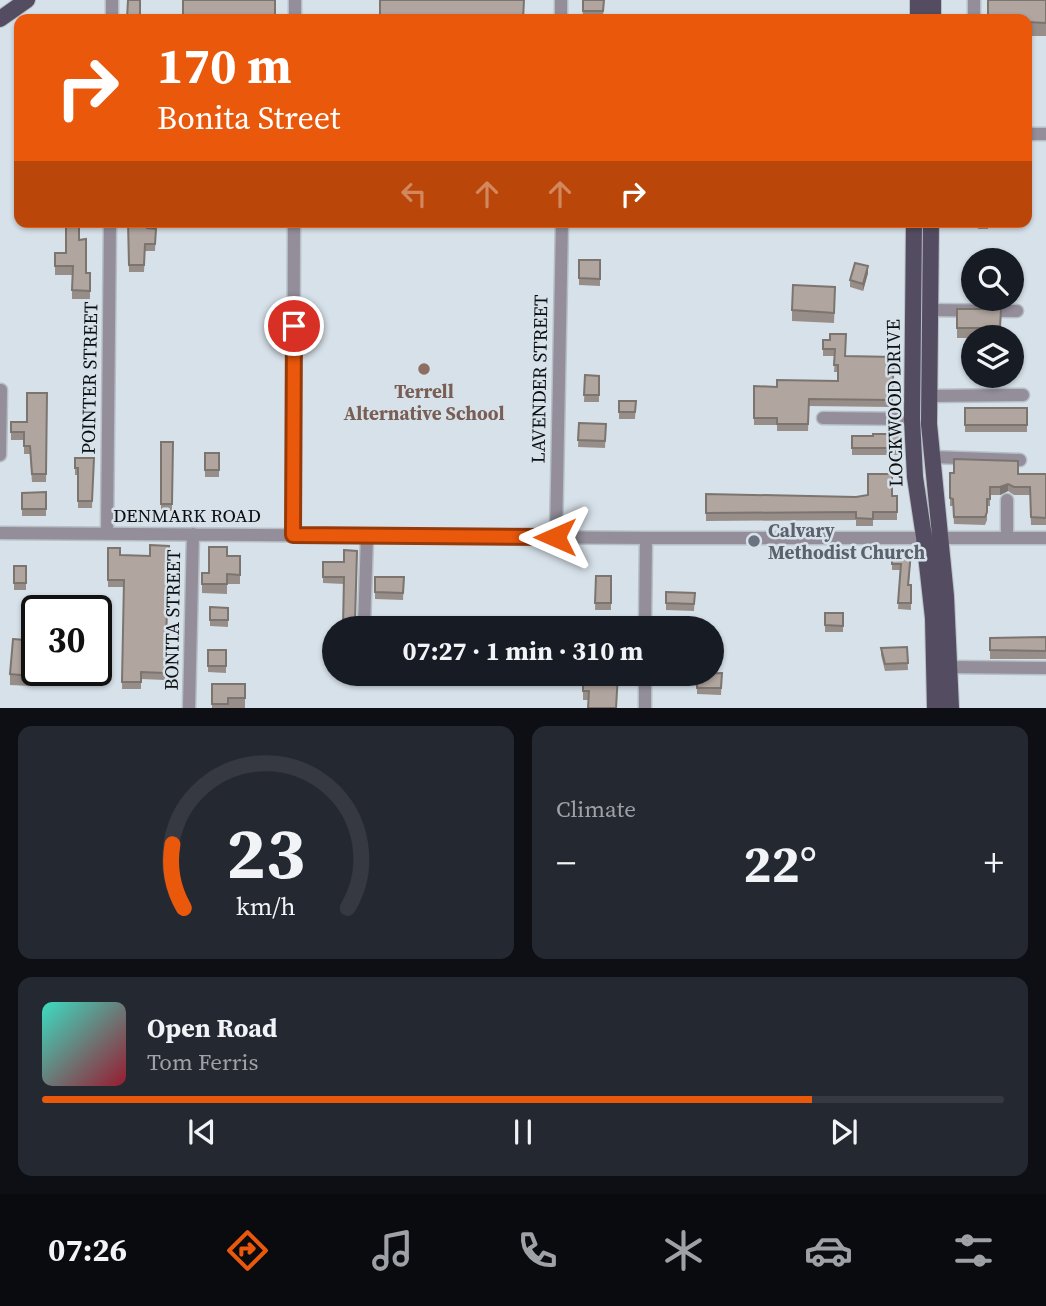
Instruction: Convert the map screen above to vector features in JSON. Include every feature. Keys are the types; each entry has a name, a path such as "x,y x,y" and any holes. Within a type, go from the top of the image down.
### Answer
{"main road":[{"path":"0,19 27,0"},
{"name":"LOCKWOOD DRIVE","path":"914,228 912,419 915,477 932,537 950,667 935,708"},
{"name":"LOCKWOOD DRIVE","path":"931,228 929,396 933,618 943,687 951,708"},
{"path":"912,370 929,371"}],"street":[{"name":"POINTER STREET","path":"107,534 110,228"},
{"path":"293,535 295,228"},
{"name":"LAVENDER STREET","path":"555,537 562,228"},
{"path":"930,310 961,310"},
{"path":"0,455 1,390"},
{"path":"929,396 1023,395"},
{"path":"823,418 912,419"},
{"path":"932,457 1020,460"},
{"path":"1007,500 1007,537"},
{"name":"DENMARK ROAD","path":"0,533 1046,538"},
{"name":"BONITA STREET","path":"189,708 193,534"},
{"path":"364,616 367,536"},
{"path":"645,616 646,538"},
{"path":"950,667 1046,668"},
{"path":"645,686 645,708"}],"building":[{"path":"128,0 140,0 140,14 127,14"},
{"path":"183,0 275,0 275,14 183,14"},
{"path":"380,0 524,0 523,14 380,14"},
{"path":"583,0 604,0 603,11 583,11"},
{"path":"988,0 1046,0 1046,23 1032,22 1032,14 988,14"},
{"path":"66,228 79,228 79,240 86,239 86,273 90,273 90,291 72,290 73,266 55,266 55,253 66,253"},
{"path":"128,228 156,229 155,244 145,244 144,265 129,265"},
{"path":"579,260 600,260 600,279 579,278"},
{"path":"855,263 868,266 863,284 850,280"},
{"path":"793,285 835,287 834,313 792,310"},
{"path":"957,309 1001,311 1000,325 961,325 961,328 957,328"},
{"path":"830,334 846,334 845,356 894,357 892,400 809,399 808,424 777,424 777,418 754,418 754,386 777,387 777,380 838,381 838,365 834,365 835,349 823,349 823,340 830,340"},
{"path":"585,375 599,376 599,395 584,395"},
{"path":"27,393 47,393 46,474 32,474 30,446 24,446 24,432 11,432 11,422 27,422"},
{"path":"619,401 636,401 635,412 619,412"},
{"path":"965,408 1027,408 1027,425 965,425"},
{"path":"579,423 606,424 605,441 578,440"},
{"path":"900,434 900,448 852,448 852,436"},
{"path":"161,442 173,442 172,504 161,504"},
{"path":"205,453 219,453 219,470 205,470"},
{"path":"75,458 94,458 92,501 78,501 78,468 75,468"},
{"path":"954,459 1018,461 1018,474 1046,474 1046,518 1031,517 1030,487 1014,487 1008,484 990,487 985,517 954,517 953,499 950,498 950,473 954,473"},
{"path":"868,474 892,474 892,496 897,496 897,512 873,512 873,519 856,518 856,512 706,513 706,494 868,495"},
{"path":"46,492 46,509 22,509 22,493"},
{"path":"150,545 169,546 165,673 141,672 141,682 122,682 124,580 108,580 108,548 120,548 120,555 150,556"},
{"path":"209,547 227,547 227,556 240,556 240,575 227,574 227,584 202,584 202,573 209,573"},
{"path":"344,550 357,551 355,616 343,616 344,577 323,577 323,562 344,562"},
{"path":"892,552 911,552 908,585 911,585 911,603 898,603 901,564 892,564"},
{"path":"14,566 26,566 26,583 14,583"},
{"path":"596,576 611,576 611,603 595,603"},
{"path":"375,577 404,577 403,593 375,592"},
{"path":"666,592 695,593 694,604 666,603"},
{"path":"210,607 228,608 228,620 210,620"},
{"path":"825,613 843,613 843,626 825,625"},
{"path":"1046,637 1046,651 990,650 990,638"},
{"path":"13,639 21,640 21,675 10,674"},
{"path":"907,647 908,663 885,664 881,648"},
{"path":"208,650 226,650 226,666 208,666"},
{"path":"212,684 245,684 245,698 228,698 228,704 212,704"},
{"path":"583,686 617,686 616,708 588,708 589,691 583,691"},
{"path":"697,686 721,686 721,688"}],"place":[{"name":"Terrell Alternative School","path":"424,369"},
{"name":"Calvary Methodist Church","path":"754,541"}],"route":[{"path":"294,326 293,535 555,537"}]}
